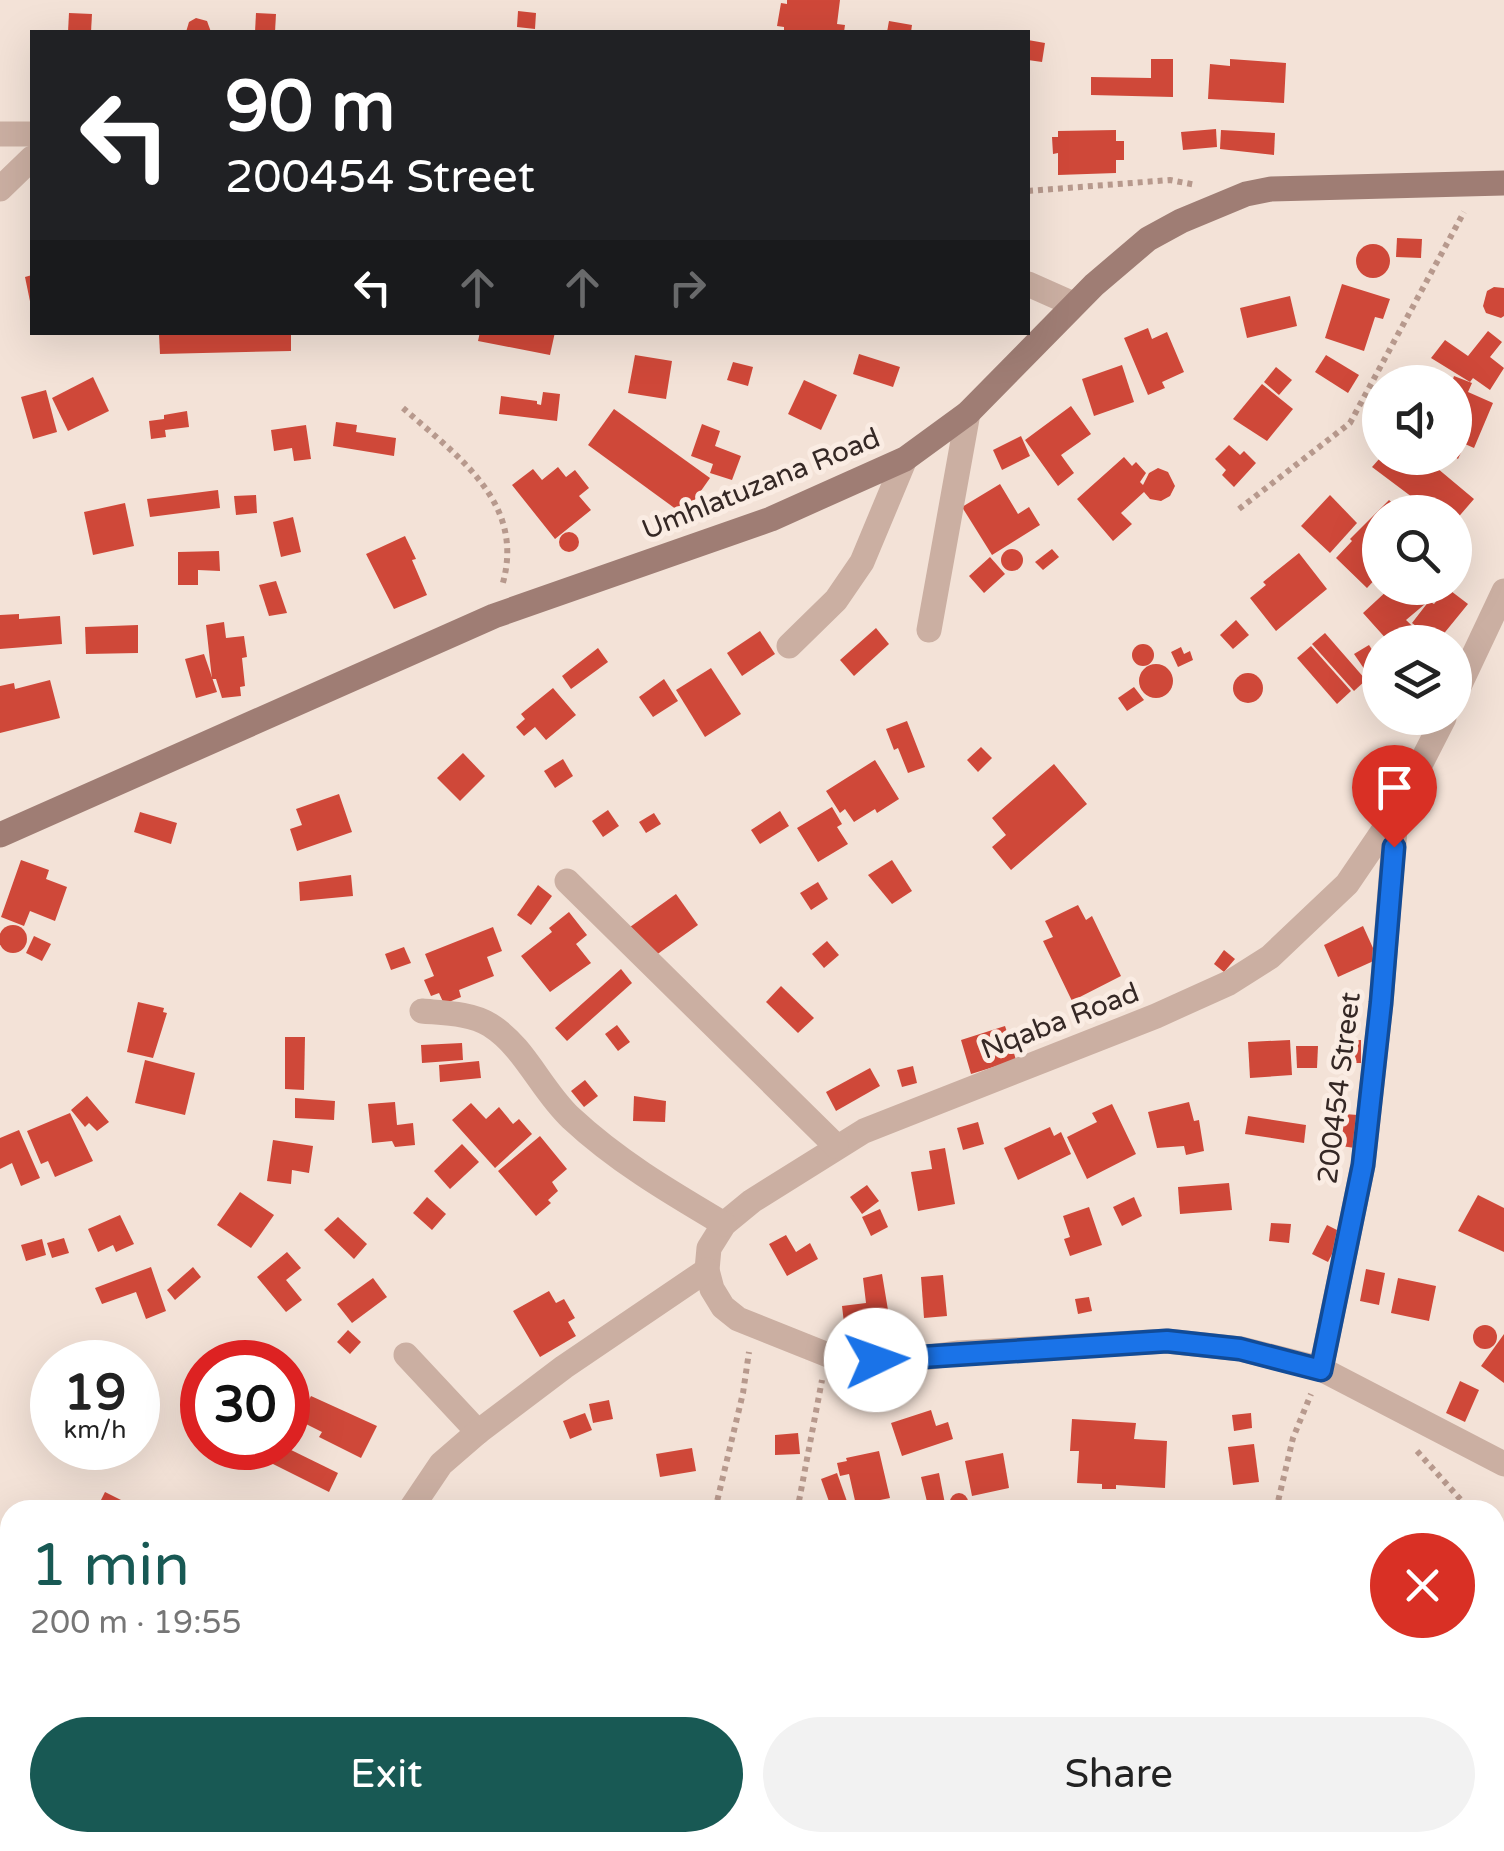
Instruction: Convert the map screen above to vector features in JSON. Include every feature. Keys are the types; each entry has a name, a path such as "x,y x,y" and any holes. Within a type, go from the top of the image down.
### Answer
{"street":[{"path":"0,134 30,134"},
{"path":"0,189 30,160"},
{"name":"Umhlatuzana Road","path":"0,835 494,616 771,518 904,459 968,414 1073,304 1148,239 1181,221 1246,194 1271,189 1491,184"},
{"path":"1030,285 1073,304"},
{"path":"928,630 968,414"},
{"path":"789,646 836,600 862,562 904,459"},
{"path":"1472,659 1504,591"},
{"name":"Nqaba Road","path":"724,1224 836,1146 892,1120 1156,1016 1229,984 1270,957 1347,884 1396,812 1435,735"},
{"name":"200454 Street","path":"1321,1370 1363,1165 1396,812"},
{"path":"567,881 836,1146"},
{"path":"422,1011 486,1022 520,1053 569,1116 635,1170 724,1224 710,1248 707,1270 712,1289 723,1307 753,1326 828,1354 908,1360 960,1353 1167,1341 1240,1349 1321,1370 1504,1464"},
{"path":"417,1500 441,1464 478,1432 564,1367 707,1270"},
{"path":"406,1355 478,1432"}],"path":[{"path":"1030,191 1170,180 1246,194"},
{"path":"1238,509 1350,424 1491,184"},
{"path":"403,408 490,490 508,538 508,569 494,616"},
{"path":"717,1500 743,1393 753,1326"},
{"path":"798,1500 828,1354"},
{"path":"1278,1500 1293,1438 1321,1370"}],"building":[{"path":"787,0 840,0 837,24 845,25 844,30 784,30 777,26 781,3 787,4"},
{"path":"518,11 536,13 535,29 517,27"},
{"path":"69,13 92,14 91,30 68,30"},
{"path":"256,13 276,14 275,30 255,30"},
{"path":"196,18 207,21 210,30 187,30 189,22"},
{"path":"889,21 912,25 911,30 887,30"},
{"path":"1030,40 1045,43 1042,62 1030,60"},
{"path":"1151,59 1173,59 1173,97 1091,95 1091,77 1151,78"},
{"path":"1230,59 1286,63 1284,103 1208,99 1210,64 1230,66"},
{"path":"1216,129 1217,147 1183,150 1181,132"},
{"path":"1116,130 1116,141 1124,141 1124,160 1116,160 1116,173 1058,175 1058,153 1053,154 1052,137 1058,137 1058,131"},
{"path":"1221,130 1275,133 1274,155 1220,149"},
{"path":"1397,238 1422,239 1421,258 1396,257"},
{"path":"1373,244 1385,249 1390,261 1385,273 1373,278 1361,273 1356,261 1361,249"},
{"path":"30,276 30,301 25,277"},
{"path":"1342,284 1390,299 1383,319 1375,317 1364,351 1325,338"},
{"path":"1504,288 1501,318 1486,313 1483,306 1487,291"},
{"path":"1290,296 1297,326 1247,338 1240,308"},
{"path":"1148,328 1152,339 1167,332 1184,372 1162,382 1165,388 1148,395 1124,338"},
{"path":"1488,331 1502,342 1490,357 1504,368 1490,390 1472,379 1472,365 1442,365 1431,358 1445,340 1468,356"},
{"path":"159,335 291,335 291,351 160,354"},
{"path":"479,335 554,335 550,355 478,341"},
{"path":"859,354 900,367 893,387 853,374"},
{"path":"635,355 672,361 666,399 628,393"},
{"path":"1326,355 1359,375 1348,393 1315,372"},
{"path":"733,362 753,367 748,386 727,380"},
{"path":"1122,365 1134,402 1094,416 1082,379"},
{"path":"1276,367 1292,380 1279,395 1264,382"},
{"path":"93,377 109,411 68,431 52,398"},
{"path":"804,380 837,395 821,430 788,414"},
{"path":"1262,384 1293,409 1267,441 1233,419"},
{"path":"46,390 57,432 33,439 21,397"},
{"path":"543,392 560,394 557,421 499,414 501,396 537,401 541,405"},
{"path":"1472,394 1493,403 1472,447"},
{"path":"1071,406 1091,434 1061,455 1074,473 1058,486 1025,440"},
{"path":"614,409 710,478 684,515 588,445"},
{"path":"187,411 189,427 165,430 166,437 151,439 149,421"},
{"path":"336,422 357,425 356,432 396,438 394,456 333,446"},
{"path":"702,424 720,431 715,446 741,456 732,480 710,473 713,464 691,456"},
{"path":"306,425 311,459 294,461 292,448 274,451 271,430"},
{"path":"1021,436 1030,456 1002,470 993,450"},
{"path":"1229,445 1240,455 1244,451 1256,463 1234,487 1222,475 1226,470 1215,459"},
{"path":"1124,457 1132,466 1136,462 1146,473 1140,482 1143,485 1149,473 1158,468 1168,472 1175,486 1170,496 1161,501 1150,499 1144,492 1121,513 1132,524 1113,541 1077,499"},
{"path":"558,467 566,477 575,470 589,488 579,496 591,510 555,539 512,485 533,469 542,480"},
{"path":"1383,475 1445,475 1469,495 1409,495"},
{"path":"1000,484 1018,514 1029,507 1040,525 992,555 962,507"},
{"path":"218,490 220,508 150,517 147,499"},
{"path":"256,495 257,513 236,515 234,496"},
{"path":"1330,495 1357,523 1330,553 1301,526"},
{"path":"125,503 134,546 93,555 84,512"},
{"path":"293,517 301,552 281,557 273,522"},
{"path":"1362,527 1362,583 1336,558"},
{"path":"565,532 573,532 579,542 573,552 565,552 559,546 559,538"},
{"path":"405,536 427,595 394,609 366,554"},
{"path":"1012,549 1020,552 1020,568 1012,571 1004,568 1001,560 1004,552"},
{"path":"1052,549 1059,557 1043,570 1035,562"},
{"path":"219,551 220,571 198,570 198,585 178,585 178,552"},
{"path":"1299,553 1327,589 1276,631 1250,598"},
{"path":"990,557 1005,574 984,593 969,576"},
{"path":"276,581 287,613 269,616 259,585"},
{"path":"1372,605 1424,605 1406,620 1411,625 1374,625 1363,613"},
{"path":"1426,605 1467,605 1451,625 1412,623"},
{"path":"19,614 19,619 60,616 62,644 0,649 0,615"},
{"path":"1236,620 1249,635 1233,649 1220,635"},
{"path":"224,622 226,638 244,636 247,657 242,658 245,686 240,687 241,696 222,698 216,679 212,679 206,625"},
{"path":"138,625 138,653 86,654 85,627"},
{"path":"876,628 889,644 854,676 840,660"},
{"path":"760,631 775,654 742,676 727,653"},
{"path":"1325,633 1362,675 1362,684 1354,691 1312,644"},
{"path":"1143,644 1151,647 1151,663 1143,666 1135,663 1132,655 1135,647"},
{"path":"1311,646 1351,691 1337,704 1297,658"},
{"path":"1181,647 1184,654 1190,651 1193,660 1178,667 1171,652"},
{"path":"598,648 608,662 571,689 562,676"},
{"path":"1362,649 1362,666 1354,654"},
{"path":"204,654 217,692 196,698 185,659"},
{"path":"1156,664 1168,669 1173,681 1168,693 1156,698 1144,693 1139,681 1144,669"},
{"path":"711,668 741,714 705,737 676,690"},
{"path":"1248,673 1259,677 1263,688 1259,699 1248,703 1237,699 1233,688 1237,677"},
{"path":"664,679 678,701 653,717 639,697"},
{"path":"50,680 60,718 0,733 0,686 14,683 15,689"},
{"path":"1134,687 1144,700 1127,711 1118,698"},
{"path":"553,688 576,715 546,740 535,727 524,736 516,727 525,719 521,714"},
{"path":"907,721 925,767 908,773 886,729"},
{"path":"981,747 992,758 978,772 967,760"},
{"path":"463,753 485,776 460,801 437,778"},
{"path":"563,759 573,776 555,788 544,771"},
{"path":"875,760 899,799 854,822 845,809 840,813 826,791"},
{"path":"1054,764 1087,804 1011,870 992,847 1006,835 992,818"},
{"path":"339,794 352,832 297,851 290,829 302,825 296,809"},
{"path":"832,807 842,824 837,827 848,844 818,862 797,828"},
{"path":"608,810 619,826 603,837 592,821"},
{"path":"780,811 789,826 760,844 751,830"},
{"path":"140,812 177,823 171,844 134,832"},
{"path":"654,813 661,824 646,833 639,822"},
{"path":"21,860 49,870 46,879 67,887 55,921 30,911 24,926 1,917"},
{"path":"892,860 912,891 892,904 868,875"},
{"path":"351,875 353,896 300,901 299,882"},
{"path":"818,882 828,899 811,910 800,893"},
{"path":"538,885 552,896 531,925 517,915"},
{"path":"676,894 698,925 652,958 630,927"},
{"path":"1078,905 1086,920 1092,916 1121,976 1072,1001 1043,941 1053,937 1045,921"},
{"path":"569,912 587,935 576,944 591,963 550,992 521,956 552,932 549,928"},
{"path":"13,925 23,929 27,939 23,949 13,953 3,949 -1,939 3,929"},
{"path":"1363,926 1378,959 1338,977 1324,945"},
{"path":"493,927 502,951 487,957 494,976 459,990 461,997 444,1004 439,993 431,996 424,980 434,976 425,954"},
{"path":"34,936 51,944 42,961 26,953"},
{"path":"827,941 839,955 824,968 812,954"},
{"path":"404,947 411,963 391,970 385,954"},
{"path":"1224,950 1235,959 1224,972 1214,964"},
{"path":"621,969 632,983 567,1041 555,1028"},
{"path":"781,986 814,1018 798,1033 766,1002"},
{"path":"138,1002 164,1008 167,1013 153,1058 127,1052"},
{"path":"617,1025 630,1042 618,1051 605,1034"},
{"path":"1005,1026 1008,1035 1017,1032 1022,1047 1013,1050 1016,1060 971,1074 961,1040"},
{"path":"285,1037 305,1037 304,1090 285,1089"},
{"path":"1290,1040 1292,1075 1250,1078 1248,1042"},
{"path":"1338,1040 1361,1040 1361,1063 1339,1063"},
{"path":"462,1043 463,1060 422,1063 421,1045"},
{"path":"1296,1046 1318,1046 1317,1068 1297,1068"},
{"path":"145,1060 195,1073 185,1115 135,1103"},
{"path":"479,1061 481,1078 440,1082 439,1065"},
{"path":"913,1066 917,1083 902,1087 897,1070"},
{"path":"870,1068 880,1086 836,1111 826,1092"},
{"path":"585,1080 598,1096 584,1107 571,1091"},
{"path":"87,1096 109,1122 97,1131 89,1123 85,1127 71,1110"},
{"path":"634,1096 666,1101 665,1122 633,1121"},
{"path":"295,1098 335,1101 334,1120 295,1118"},
{"path":"395,1102 397,1125 413,1123 415,1145 372,1143 368,1104"},
{"path":"1189,1102 1194,1121 1199,1120 1204,1151 1186,1155 1184,1146 1157,1148 1148,1112"},
{"path":"471,1103 486,1119 499,1107 513,1124 519,1119 532,1134 495,1168 452,1120"},
{"path":"1112,1104 1136,1154 1087,1179 1067,1137 1097,1122 1092,1113"},
{"path":"70,1113 93,1161 55,1177 48,1161 41,1164 27,1131"},
{"path":"1330,1113 1358,1115 1355,1148 1341,1146 1342,1139 1328,1138"},
{"path":"1248,1116 1306,1125 1304,1143 1245,1134"},
{"path":"978,1122 984,1144 963,1150 957,1128"},
{"path":"1050,1127 1054,1136 1061,1132 1071,1154 1018,1180 1004,1148"},
{"path":"19,1130 40,1178 21,1186 12,1163 0,1169 0,1138"},
{"path":"540,1136 567,1169 552,1182 558,1191 548,1200 551,1203 536,1216 498,1171"},
{"path":"273,1140 313,1146 309,1173 292,1170 291,1184 267,1181"},
{"path":"462,1144 479,1162 450,1189 434,1171"},
{"path":"945,1148 955,1204 918,1211 911,1172 932,1169 929,1151"},
{"path":"1229,1183 1232,1210 1180,1214 1178,1187"},
{"path":"867,1185 879,1201 862,1214 850,1197"},
{"path":"240,1192 274,1215 251,1248 217,1225"},
{"path":"1478,1195 1504,1208 1504,1252 1458,1231"},
{"path":"427,1197 446,1214 432,1230 413,1213"},
{"path":"1134,1197 1142,1216 1122,1226 1113,1207"},
{"path":"1089,1207 1102,1245 1070,1256 1064,1239 1070,1237 1063,1216"},
{"path":"880,1209 888,1227 871,1236 862,1217"},
{"path":"120,1215 134,1244 116,1252 113,1245 98,1252 88,1229"},
{"path":"338,1217 367,1244 354,1259 324,1230"},
{"path":"1271,1223 1291,1224 1289,1243 1269,1241"},
{"path":"1327,1225 1343,1233 1328,1262 1312,1254"},
{"path":"786,1235 796,1252 810,1243 818,1259 787,1276 769,1244"},
{"path":"64,1238 69,1253 52,1258 47,1243"},
{"path":"42,1239 46,1255 26,1261 21,1245"},
{"path":"287,1252 301,1268 286,1280 302,1300 286,1312 257,1277"},
{"path":"151,1267 166,1311 146,1319 136,1292 102,1304 95,1288"},
{"path":"193,1267 201,1277 175,1300 167,1290"},
{"path":"1366,1269 1385,1273 1379,1305 1360,1301"},
{"path":"882,1274 889,1316 844,1323 842,1306 866,1303 863,1278"},
{"path":"943,1275 947,1316 924,1318 921,1277"},
{"path":"373,1278 387,1297 352,1323 337,1304"},
{"path":"1398,1278 1436,1286 1429,1321 1391,1313"},
{"path":"549,1291 556,1303 564,1299 575,1318 568,1322 576,1336 540,1357 513,1311"},
{"path":"1089,1297 1092,1311 1078,1314 1075,1299"},
{"path":"882,1324 885,1341 861,1344 858,1327"},
{"path":"1485,1325 1497,1337 1485,1349 1473,1337"},
{"path":"348,1330 361,1342 350,1354 337,1342"},
{"path":"1504,1334 1504,1383 1481,1366"},
{"path":"1460,1381 1479,1390 1465,1422 1446,1413"},
{"path":"310,1398 377,1426 361,1458 319,1437 322,1432 310,1426"},
{"path":"609,1400 613,1419 593,1423 589,1404"},
{"path":"931,1410 936,1426 948,1422 953,1439 902,1456 891,1423"},
{"path":"585,1413 592,1430 570,1439 563,1421"},
{"path":"1251,1413 1252,1428 1234,1431 1232,1415"},
{"path":"1072,1419 1136,1423 1134,1439 1167,1441 1165,1488 1116,1485 1116,1489 1102,1489 1102,1484 1077,1483 1079,1451 1070,1451"},
{"path":"798,1433 800,1454 775,1455 775,1435"},
{"path":"1254,1444 1259,1482 1233,1485 1228,1447"},
{"path":"692,1448 696,1471 660,1477 656,1454"},
{"path":"879,1451 890,1498 855,1500 849,1474 840,1476 837,1463 847,1461 846,1458"},
{"path":"1003,1453 1009,1488 972,1496 965,1461"},
{"path":"310,1459 338,1473 329,1492 285,1470 310,1470"},
{"path":"837,1473 847,1500 828,1500 821,1479"},
{"path":"939,1473 944,1500 927,1500 921,1477"},
{"path":"105,1492 121,1500 101,1500"},
{"path":"952,1495 966,1495 967,1500 951,1500"}],"route":[{"path":"876,1360 1167,1341 1240,1349 1321,1370 1363,1165 1394,847"}]}
